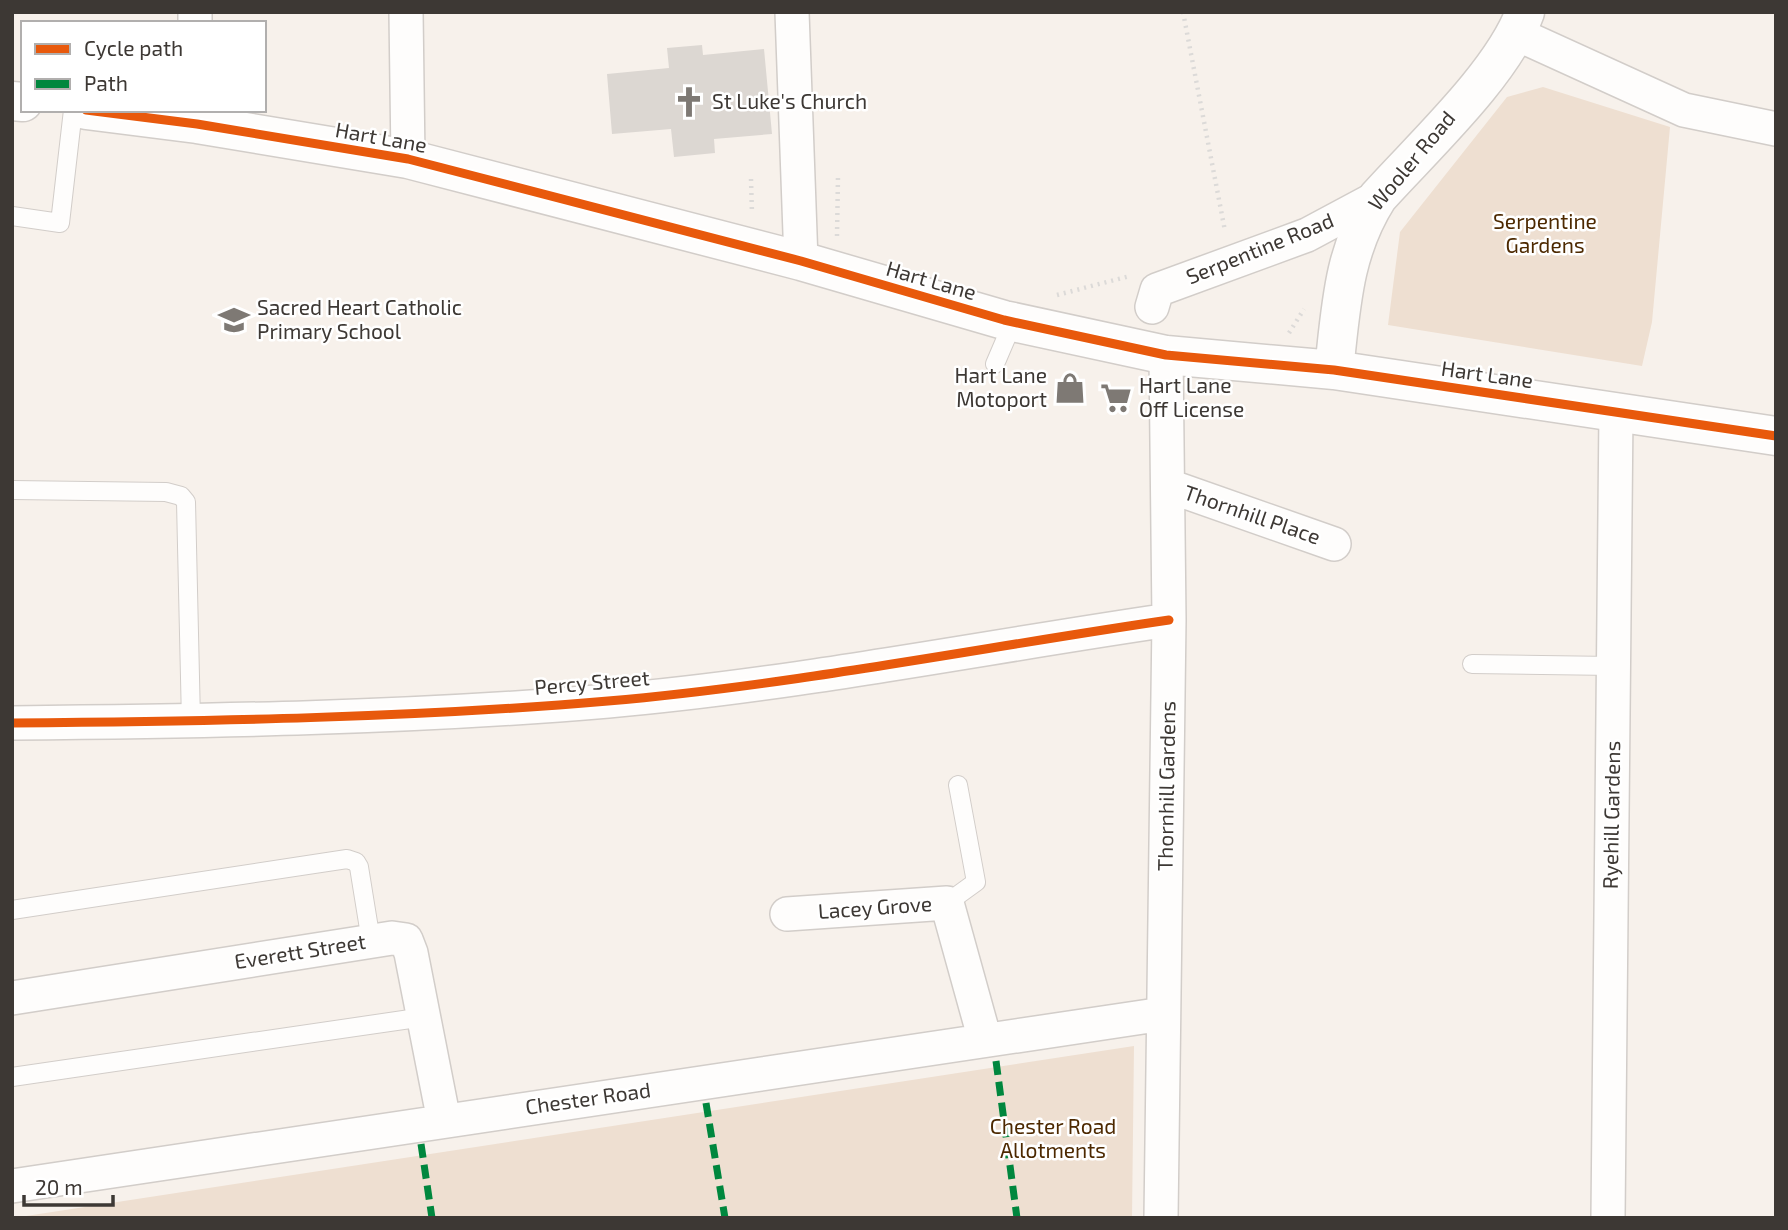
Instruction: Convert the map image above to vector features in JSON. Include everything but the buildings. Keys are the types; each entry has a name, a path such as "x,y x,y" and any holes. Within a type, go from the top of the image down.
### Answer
{"street":[{"path":"406,12 408,159"},
{"path":"792,12 801,261"},
{"path":"1521,23 1684,110 1776,129"},
{"name":"Wooler Road","path":"1334,370 1343,278 1367,215 1378,197 1494,66 1521,23"},
{"name":"Hart Lane","path":"118,112 197,117 408,159 801,261 1013,321 1166,355 1334,370 1776,436"},
{"name":"Serpentine Road","path":"1152,307 1157,290 1307,235 1378,197"},
{"name":"Thornhill Gardens","path":"1161,1218 1169,620 1166,355"},
{"name":"Ryehill Gardens","path":"1608,1218 1616,412"},
{"name":"Thornhill Place","path":"1169,486 1334,544"},
{"name":"Percy Street","path":"12,723 191,722 610,701 1169,620"},
{"name":"Lacey Grove","path":"787,914 947,903 985,1040"},
{"name":"Everett Street","path":"12,998 371,941 392,938 406,940 411,953 444,1121"},
{"name":"Chester Road","path":"12,1186 1163,1014"}],"lane":[{"path":"12,216 60,223 74,112"},
{"path":"995,364 1013,321"},
{"path":"12,489 166,492 181,496 186,502 191,722"},
{"path":"1472,664 1613,666"},
{"path":"947,903 976,883 958,785"},
{"path":"12,910 347,859 356,862 359,867 371,941"},
{"path":"12,1077 424,1017"}],"path":[{"path":"1183,12 1226,237"},
{"path":"1279,335 1290,332 1304,312 1306,302"}],"green space":[{"name":"Serpentine Gardens","path":"1543,87 1670,127 1652,322 1642,366 1388,325 1400,232 1507,97"},
{"name":"Chester Road Allotments","path":"1134,1046 1132,1218 13,1218"}],"marked path":[{"path":"996,1061 1017,1218"},
{"path":"706,1103 725,1218"},
{"path":"421,1144 432,1218"}],"cycle path":[{"path":"102,112 197,124 408,159 801,261 1004,320 1166,355 1334,370 1776,436"},
{"path":"12,723 385,715 608,701 818,675 1169,620"}],"place":[{"name":"St Luke's Church","path":"689,102"},
{"name":"Sacred Heart Catholic Primary School","path":"234,320"},
{"name":"Hart Lane Motoport","path":"1070,388"},
{"name":"Hart Lane Off License","path":"1116,398"}]}
